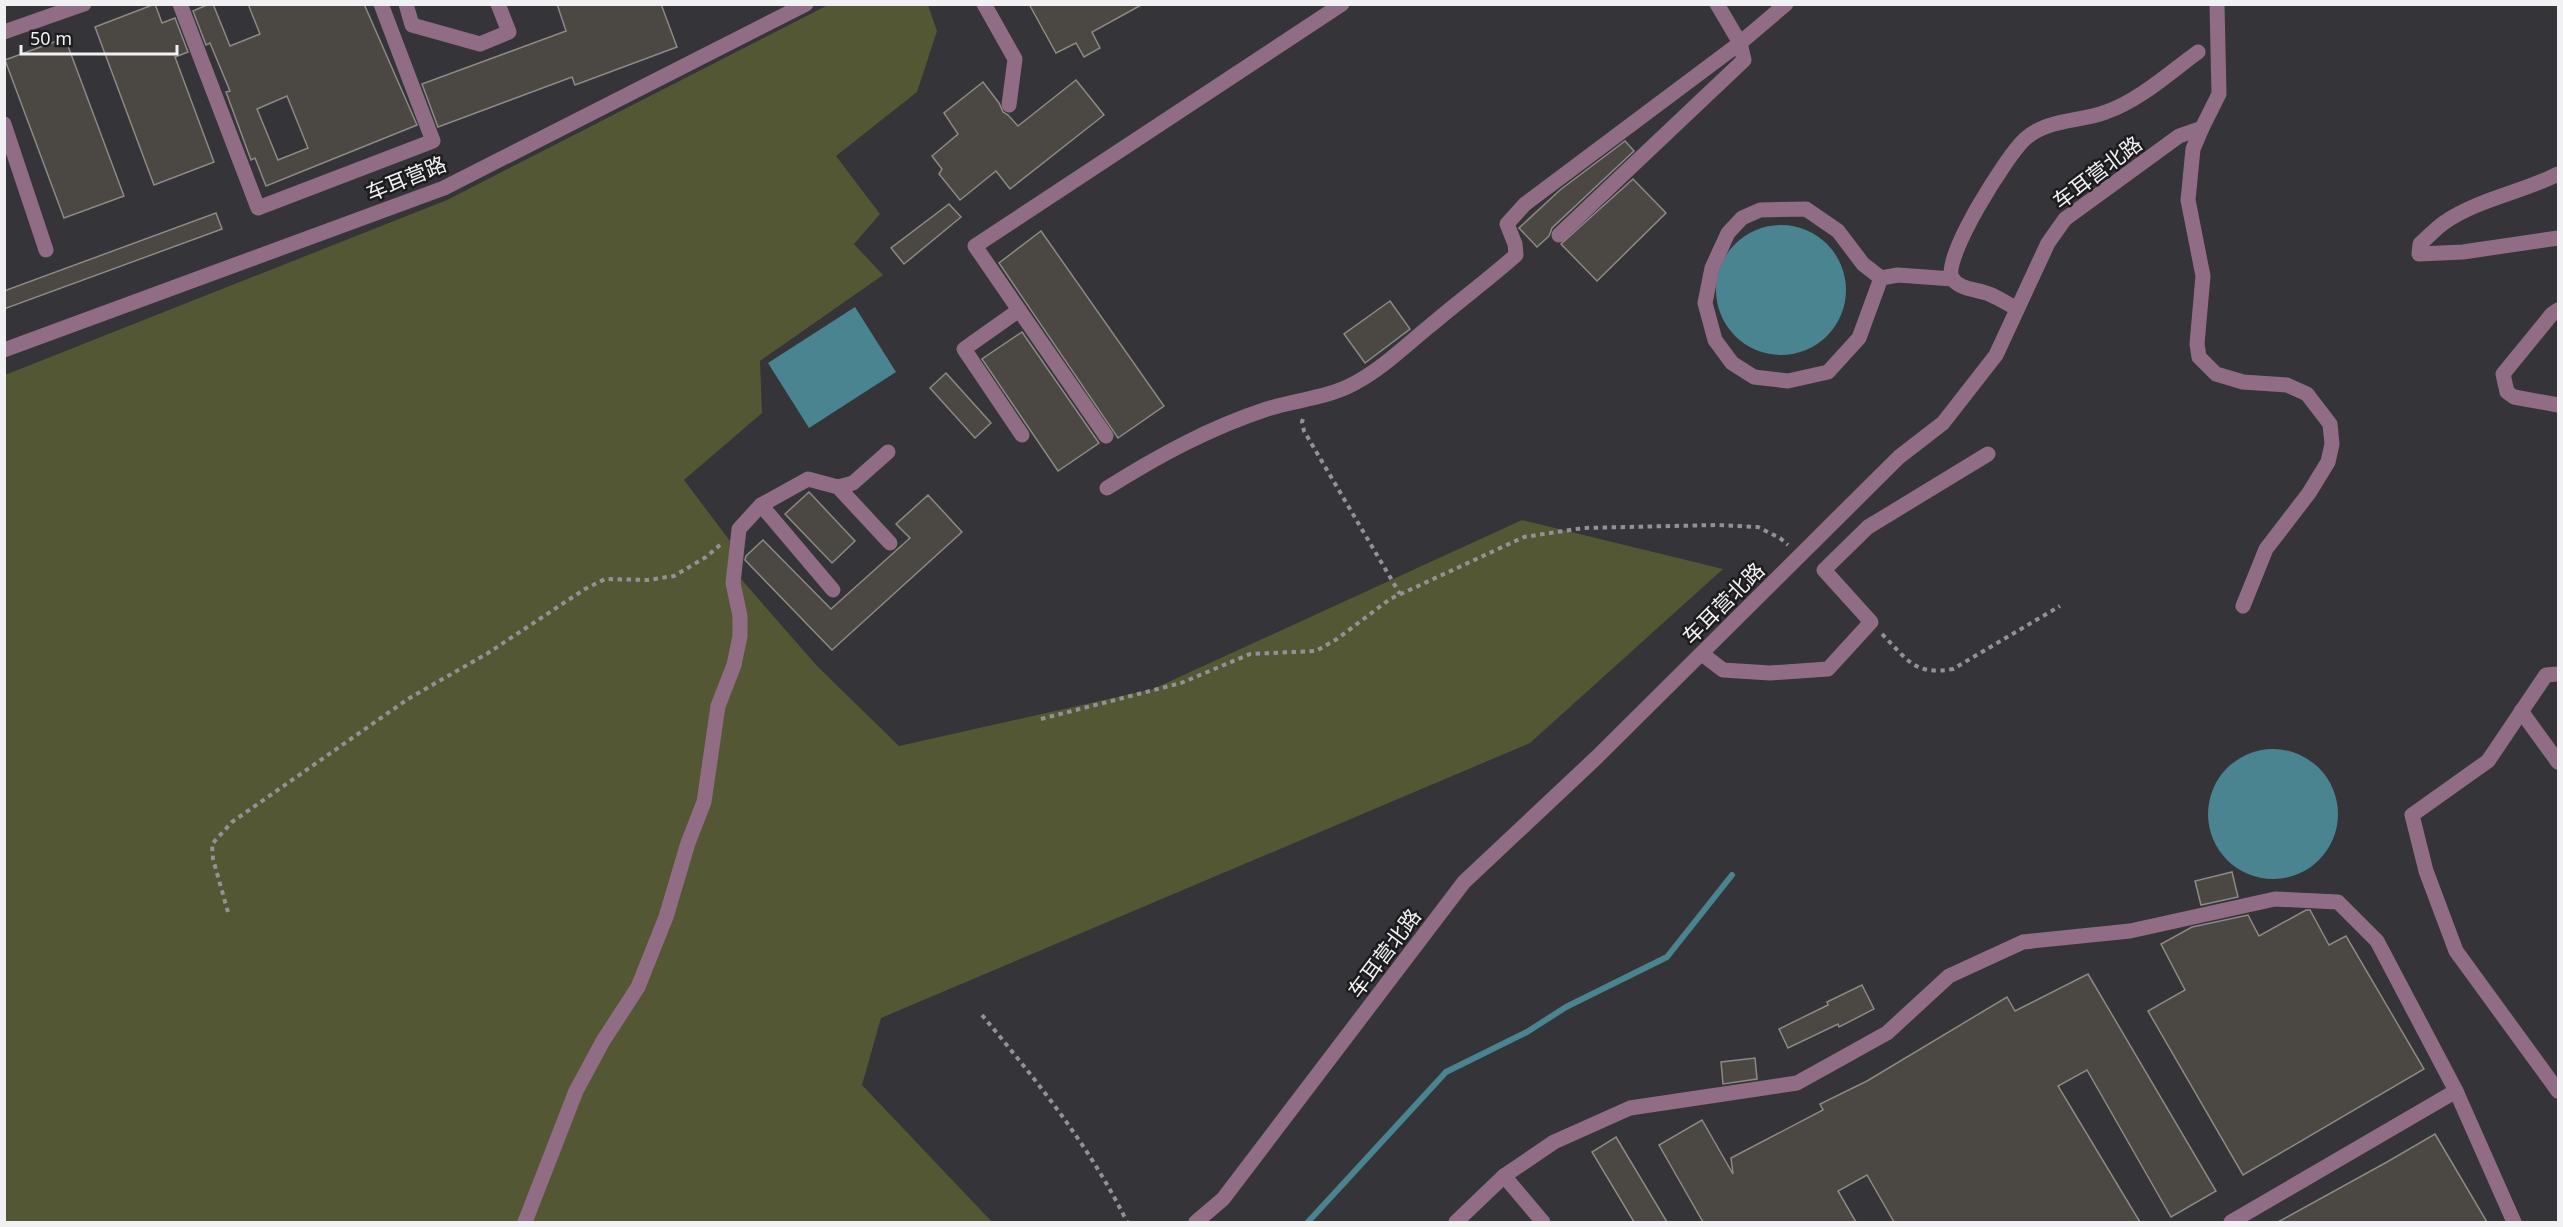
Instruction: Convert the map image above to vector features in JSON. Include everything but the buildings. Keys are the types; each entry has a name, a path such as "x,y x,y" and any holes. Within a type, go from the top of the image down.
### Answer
{"street":[{"path":"4,33 84,4"},
{"path":"180,4 258,208 434,141 381,4"},
{"path":"406,4 412,25 480,44 509,32 498,4"},
{"name":"车耳营路","path":"4,350 444,188 806,4"},
{"path":"984,4 1015,59 1009,105"},
{"path":"1106,436 975,246 1342,4"},
{"path":"1559,236 1744,60 1740,43 1718,4"},
{"path":"1107,488 1154,458 1214,429 1268,409 1353,384 1377,369 1516,255 1515,244 1507,224 1525,204 1740,43 1786,4"},
{"path":"2217,4 2219,94 2193,149 2188,200 2203,276 2197,344 2199,357 2217,374 2243,382 2287,385 2307,394 2330,424 2332,444 2328,462 2309,493 2266,549 2243,606"},
{"path":"2017,309 1988,294 1961,286 1953,279 1950,269 1972,214 2010,157 2025,138 2047,126 2106,112 2139,95 2198,52"},
{"path":"4,124 46,250"},
{"name":"车耳营北路","path":"1196,1222 1223,1199 1464,882 1702,654 1899,457 1943,423 1996,355 2048,243 2065,219 2179,136 2202,128"},
{"path":"2559,174 2446,221 2420,244 2419,254 2463,252 2559,238"},
{"path":"1881,278 1858,338 1828,372 1788,381 1754,377 1732,363 1715,340 1705,303 1712,268 1728,233 1742,218 1760,210 1806,209 1838,231 1863,264 1881,278 1898,275 1953,279"},
{"path":"1019,310 964,349 1022,435"},
{"path":"2559,310 2552,315 2504,374 2507,393 2514,397 2559,405"},
{"path":"525,1222 576,1091 603,1041 638,987 666,917 688,843 704,802 718,706 734,666 740,636 740,616 733,583 739,529 760,505 808,479 838,487 853,483 888,452"},
{"path":"1702,654 1723,670 1770,673 1828,669 1871,622 1824,570 1868,527 1988,454"},
{"path":"838,487 890,543"},
{"path":"760,505 833,590"},
{"path":"2559,674 2546,675 2488,761 2412,815 2426,871 2456,951 2559,1091"},
{"path":"2522,711 2559,762"},
{"path":"1456,1222 1504,1176 1554,1142 1630,1108 1797,1083 1887,1033 1949,976 2023,942 2130,931 2275,899 2338,902 2377,941 2456,1091 2514,1222"},
{"path":"2231,1222 2456,1091"},
{"path":"1504,1176 1542,1222"}],"path":[{"path":"1314,396 1302,422 1304,431 1400,594"},
{"path":"1041,719 1181,682 1250,654 1316,651 1337,639 1400,594 1524,537 1583,528 1717,525 1758,527 1780,538 1800,555"},
{"path":"228,912 213,859 212,844 232,822 408,699 488,653 585,589 605,579 648,580 674,576 706,557 739,529"},
{"path":"1871,622 1912,664 1934,672 1953,669 2060,606"},
{"path":"982,1015 1053,1101 1114,1197 1127,1222"}],"green space":[{"path":"828,5 928,5 937,31 917,92 836,156 880,214 854,244 883,275 760,361 762,413 684,480 730,541 728,564 817,666 899,746 1153,689 1522,520 1723,569 1530,743 881,1018 862,1085 992,1222 5,1222 5,375 447,200"}],"water":[{"path":"1781,225 1806,230 1827,244 1841,265 1846,290 1841,315 1827,336 1806,350 1781,355 1756,350 1735,336 1721,315 1716,290 1721,265 1735,244 1756,230"},
{"path":"855,307 896,372 809,428 768,363"},
{"path":"2273,749 2298,754 2319,768 2333,789 2338,814 2333,839 2319,860 2298,874 2273,879 2248,874 2227,860 2213,839 2208,814 2213,789 2227,768 2248,754"}],"waterway":[{"path":"1308,1222 1446,1072 1527,1032 1566,1007 1667,957 1732,875"}]}
